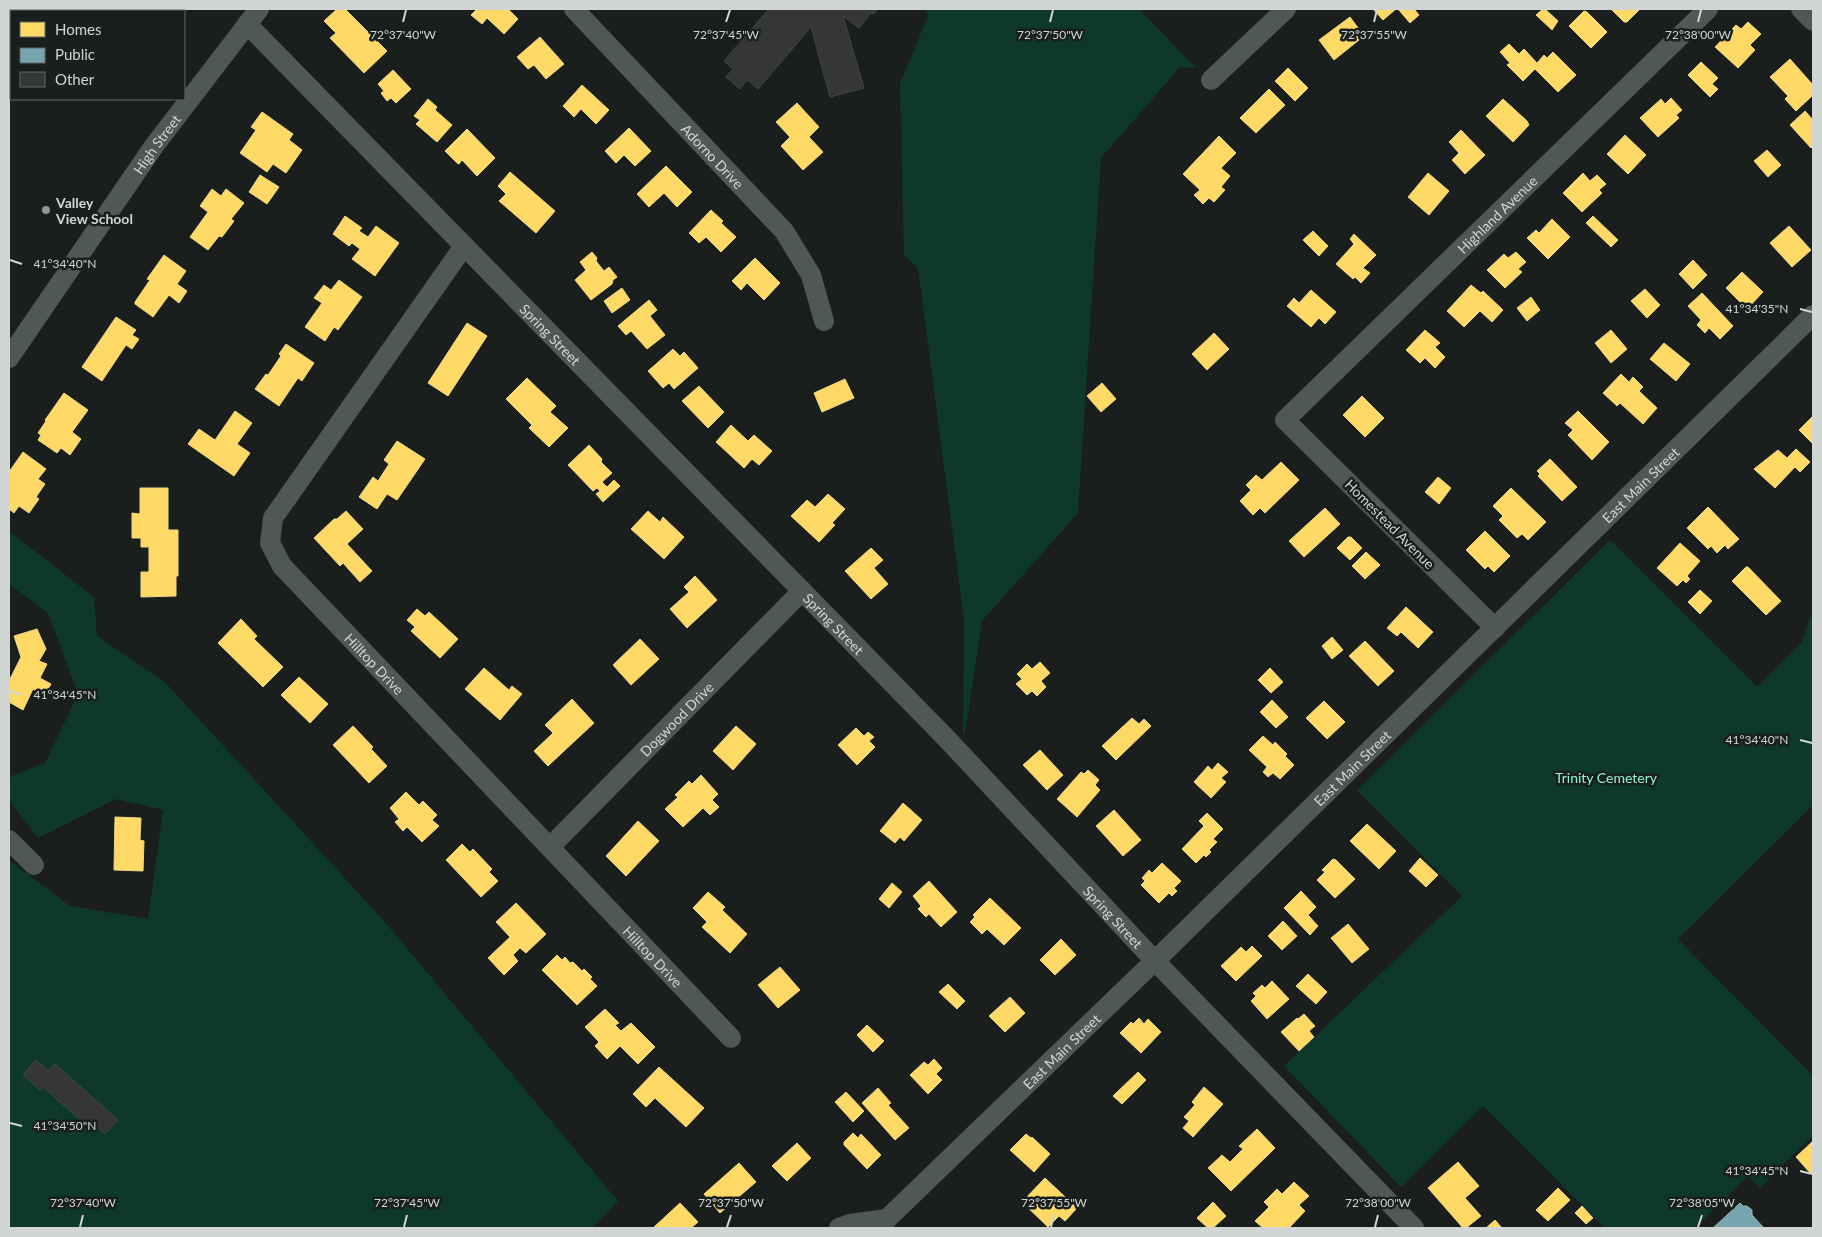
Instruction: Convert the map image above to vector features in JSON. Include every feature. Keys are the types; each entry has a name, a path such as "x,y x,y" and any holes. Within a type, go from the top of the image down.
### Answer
{"street":[{"name":"Adorno Drive","path":"574,9 784,231 811,275 824,321"},
{"path":"1211,80 1286,9"},
{"name":"Highland Avenue","path":"1285,420 1708,9"},
{"path":"1801,9 1813,21"},
{"name":"Spring Street","path":"253,17 464,246 947,739 1155,961 1414,1228"},
{"name":"High Street","path":"9,358 154,146 253,17"},
{"name":"Hilltop Drive","path":"464,246 273,518 270,543 282,566 731,1038"},
{"name":"East Main Street","path":"891,1224 1155,961 1813,315"},
{"name":"Homestead Avenue","path":"1285,420 1495,628"},
{"name":"Dogwood Drive","path":"550,847 802,591"},
{"path":"9,840 34,865"},
{"path":"839,1228 850,1224 891,1224"}],"green space":[{"path":"924,9 1139,9 1196,68 1180,67 1101,158 1078,513 982,621 965,734 963,734 964,620 918,268 904,255 900,84 928,16"},
{"path":"9,531 94,597 97,636 165,682 385,922 618,1201 592,1228 9,1228 9,860 70,906 148,919 163,810 116,799 38,838 9,800 9,777 45,763 78,694 48,613 9,584"},
{"name":"Trinity Cemetery","path":"1610,540 1757,687 1801,643 1813,610 1813,805 1678,939 1813,1076 1813,1135 1760,1188 1748,1176 1695,1228 1605,1228 1483,1106 1401,1187 1284,1066 1462,896 1357,790"}],"building: Homes":[{"path":"337,9 345,9 387,51 364,73 330,38 336,33 324,21"},
{"path":"477,9 508,9 518,19 504,34 487,18 482,24 471,15"},
{"path":"1373,9 1396,9 1383,20"},
{"path":"1398,9 1414,9 1419,15 1410,23"},
{"path":"1543,9 1558,21 1552,30 1536,15"},
{"path":"1611,9 1640,9 1627,22 1624,22"},
{"path":"1584,11 1607,32 1591,48 1569,26"},
{"path":"1350,17 1364,36 1334,60 1319,40"},
{"path":"1748,22 1761,34 1750,45 1755,50 1738,68 1715,47 1736,25 1741,29"},
{"path":"540,37 564,64 546,79 534,65 528,69 517,57"},
{"path":"1509,44 1519,54 1524,49 1537,63 1544,55 1547,58 1553,52 1576,75 1558,92 1535,69 1523,81 1507,65 1510,63 1500,52"},
{"path":"1790,59 1813,85 1813,95 1796,111 1785,99 1788,96 1770,77"},
{"path":"1701,62 1718,78 1712,84 1718,89 1710,97 1688,75"},
{"path":"1288,68 1308,88 1295,101 1275,81"},
{"path":"393,70 411,89 396,103 391,98 387,101 381,93 384,91 378,84"},
{"path":"582,85 609,110 596,124 581,109 574,117 563,106"},
{"path":"1269,89 1285,105 1256,133 1240,118"},
{"path":"1671,98 1682,110 1676,115 1679,118 1658,137 1640,118 1661,99 1665,104"},
{"path":"428,99 437,107 435,110 452,125 437,142 416,124 420,120 414,116"},
{"path":"1503,99 1529,125 1513,142 1486,116"},
{"path":"797,103 819,127 809,137 823,152 803,170 781,146 790,137 776,122"},
{"path":"1805,111 1813,120 1813,146 1811,148 1790,125"},
{"path":"262,112 293,134 289,140 302,150 286,173 273,164 267,172 240,153 256,130 251,127"},
{"path":"629,128 651,151 635,166 624,155 616,163 605,151"},
{"path":"467,129 495,158 477,176 462,160 459,164 457,163 445,151"},
{"path":"1461,130 1485,155 1465,174 1452,160 1459,153 1449,142"},
{"path":"1625,135 1646,155 1628,174 1607,154"},
{"path":"1219,136 1236,153 1221,168 1230,176 1221,187 1225,190 1214,202 1209,198 1203,204 1194,195 1200,190 1183,174"},
{"path":"1767,150 1781,165 1768,177 1754,161"},
{"path":"666,166 692,192 677,207 664,193 649,207 637,194"},
{"path":"510,172 555,211 536,233 499,201 506,194 498,186"},
{"path":"1428,173 1449,191 1429,215 1408,197"},
{"path":"1583,173 1590,181 1597,175 1606,184 1599,190 1602,193 1582,212 1563,193"},
{"path":"260,175 279,187 267,204 249,192"},
{"path":"212,189 221,196 226,189 244,203 231,219 234,221 222,237 219,236 208,250 190,237 208,212 200,206"},
{"path":"711,210 736,237 721,252 706,237 699,243 689,233"},
{"path":"345,216 362,228 359,231 368,237 376,226 399,243 375,276 352,259 360,249 352,243 349,246 333,234"},
{"path":"1593,216 1618,240 1611,247 1586,223"},
{"path":"1552,219 1570,237 1548,259 1527,238 1536,230 1539,233"},
{"path":"1789,226 1811,250 1792,267 1770,243"},
{"path":"1313,231 1328,246 1319,256 1303,240"},
{"path":"1354,234 1376,255 1363,268 1370,273 1361,283 1355,277 1353,279 1336,264 1354,244 1350,239"},
{"path":"592,252 604,271 609,267 617,277 613,280 612,284 591,300 575,280 586,270 580,262"},
{"path":"1516,252 1526,262 1518,269 1522,272 1505,288 1487,270 1504,254 1508,258"},
{"path":"164,255 186,271 177,284 187,291 179,303 169,295 153,317 135,304 135,302 150,280 147,279"},
{"path":"755,258 780,283 764,300 747,283 741,290 732,281"},
{"path":"1693,260 1707,275 1693,289 1679,274"},
{"path":"1742,272 1763,292 1747,309 1726,288"},
{"path":"339,280 362,297 338,330 334,327 325,341 305,327 322,303 314,298 324,285 331,290"},
{"path":"1471,285 1481,293 1483,291 1503,310 1492,322 1480,311 1464,327 1447,311"},
{"path":"622,288 630,300 612,313 604,301"},
{"path":"1645,289 1660,305 1647,318 1631,301"},
{"path":"1311,290 1336,312 1325,324 1319,318 1311,327 1287,306 1294,298 1299,303"},
{"path":"1702,293 1733,326 1720,339 1709,328 1705,333 1697,325 1701,320 1688,306"},
{"path":"1531,297 1540,310 1527,321 1517,308"},
{"path":"649,300 657,310 650,316 665,335 647,349 631,331 626,335 618,326"},
{"path":"116,317 136,330 132,335 139,339 132,349 126,345 102,381 82,367"},
{"path":"467,323 487,336 448,396 428,383"},
{"path":"1425,330 1440,343 1435,347 1445,357 1435,368 1425,358 1420,363 1406,350"},
{"path":"1611,330 1627,349 1611,363 1595,343"},
{"path":"1214,333 1229,349 1207,370 1192,354"},
{"path":"1664,343 1690,364 1676,381 1650,359"},
{"path":"286,344 314,363 302,381 298,378 279,406 255,389 266,374 268,375 281,356 279,354"},
{"path":"673,349 680,356 684,352 698,368 674,389 669,383 663,388 648,371"},
{"path":"1621,374 1629,382 1633,377 1643,387 1639,391 1657,408 1643,424 1620,403 1617,406 1603,393"},
{"path":"527,378 556,406 550,412 568,428 549,447 529,428 532,425 506,399"},
{"path":"845,379 854,398 822,412 814,393"},
{"path":"1102,383 1116,399 1101,412 1087,396"},
{"path":"699,386 724,412 708,428 682,401"},
{"path":"64,393 88,410 72,432 81,439 70,455 61,448 57,453 38,440 41,435 38,433 45,420"},
{"path":"1362,396 1384,418 1365,437 1343,415"},
{"path":"235,411 252,423 237,444 250,453 234,476 188,444 199,429 215,440"},
{"path":"1578,411 1609,442 1592,460 1568,435 1573,430 1565,423"},
{"path":"1813,416 1813,444 1799,430"},
{"path":"731,425 748,441 754,435 772,451 759,465 752,459 744,468 716,442"},
{"path":"397,441 425,459 397,500 387,494 377,509 359,497 373,477 378,481 389,464 384,460"},
{"path":"589,445 602,459 601,462 612,473 602,482 607,487 614,480 620,486 603,502 596,494 600,491 597,488 593,491 568,465"},
{"path":"1796,449 1810,462 1800,472 1795,467 1775,488 1754,469 1778,450 1787,458"},
{"path":"23,452 46,469 38,479 45,484 36,497 39,499 29,513 19,506 14,513 9,509 9,472"},
{"path":"1550,459 1577,487 1562,501 1538,476 1540,474 1537,471"},
{"path":"1281,462 1299,480 1265,513 1260,508 1253,515 1240,501 1251,490 1246,485 1256,475 1262,480"},
{"path":"1438,477 1451,488 1439,504 1425,492"},
{"path":"140,488 168,488 168,530 178,530 176,596 141,597 141,572 149,572 149,547 141,547 141,538 132,538 132,513 140,514"},
{"path":"1511,488 1546,522 1528,540 1522,534 1517,538 1499,520 1503,516 1493,506"},
{"path":"828,494 845,509 832,523 835,525 819,542 791,516 807,500 815,507"},
{"path":"1708,507 1739,539 1728,549 1725,545 1717,553 1711,546 1708,549 1687,528"},
{"path":"1325,508 1340,524 1304,557 1289,541"},
{"path":"346,511 363,529 347,544 372,571 360,582 343,563 340,566 314,538 334,519 337,519"},
{"path":"648,511 660,522 663,517 684,537 664,559 631,529"},
{"path":"1485,531 1510,556 1494,572 1488,566 1485,569 1466,550"},
{"path":"1348,537 1351,537 1362,548 1350,560 1337,548"},
{"path":"1680,543 1700,561 1687,576 1690,579 1686,583 1683,580 1677,586 1657,568"},
{"path":"871,548 883,560 874,568 888,584 871,599 845,571"},
{"path":"1366,552 1380,565 1365,579 1352,566"},
{"path":"1746,567 1781,601 1766,615 1732,581"},
{"path":"695,576 717,600 687,628 670,609 689,592 684,587"},
{"path":"1700,590 1712,601 1700,614 1688,602"},
{"path":"1406,607 1433,632 1418,648 1401,632 1397,636 1387,628"},
{"path":"417,609 425,616 429,612 458,639 440,658 411,631 415,627 407,620"},
{"path":"241,619 257,636 254,639 283,667 263,687 218,643"},
{"path":"37,629 46,649 39,661 47,664 40,678 51,684 44,696 33,689 23,710 9,702 9,681 21,657 14,636"},
{"path":"1332,637 1343,650 1332,659 1322,646"},
{"path":"640,639 659,659 631,685 613,665"},
{"path":"1365,641 1394,671 1378,686 1349,656"},
{"path":"1040,662 1050,673 1041,681 1046,687 1037,696 1032,691 1027,695 1016,684 1022,679 1017,674 1027,664 1032,669"},
{"path":"484,668 509,690 512,686 522,694 500,720 465,689"},
{"path":"1270,668 1283,682 1271,693 1258,680"},
{"path":"299,677 328,704 310,723 281,695"},
{"path":"572,699 594,723 548,766 534,751 553,733 545,725"},
{"path":"1272,700 1288,717 1276,728 1260,712"},
{"path":"1324,701 1345,722 1327,739 1306,718"},
{"path":"1132,718 1139,724 1144,719 1151,726 1116,760 1102,746"},
{"path":"353,726 373,747 371,749 387,766 369,783 333,745"},
{"path":"736,726 756,744 733,770 713,751"},
{"path":"856,728 864,736 868,732 874,737 869,741 875,747 857,765 838,745"},
{"path":"1263,736 1273,745 1275,742 1287,754 1285,756 1294,765 1280,779 1273,773 1268,777 1263,772 1267,767 1249,750"},
{"path":"1040,750 1063,775 1047,790 1023,765"},
{"path":"1218,763 1228,772 1221,778 1226,782 1211,798 1194,782 1208,766 1212,770"},
{"path":"1088,770 1099,780 1095,785 1100,790 1077,817 1057,799 1081,772 1084,774"},
{"path":"701,775 718,794 712,800 719,807 710,815 703,808 683,827 665,809 678,797 675,795 689,781 692,784"},
{"path":"406,792 419,805 423,801 437,815 432,820 439,826 422,842 407,827 403,831 395,822 399,819 390,808"},
{"path":"903,803 922,820 904,841 900,837 895,843 880,831"},
{"path":"1114,810 1141,840 1123,856 1096,826"},
{"path":"1207,813 1223,829 1213,839 1217,842 1209,850 1211,852 1206,857 1204,855 1196,863 1182,849 1204,826 1199,821"},
{"path":"115,817 141,818 140,840 144,841 143,871 114,870"},
{"path":"638,821 659,841 626,876 606,856"},
{"path":"1367,824 1396,851 1379,869 1350,841"},
{"path":"462,844 470,852 473,849 492,869 489,872 498,881 481,897 446,860"},
{"path":"1420,858 1438,875 1426,887 1409,871"},
{"path":"1333,859 1355,879 1335,898 1317,880 1325,872 1322,870"},
{"path":"1162,863 1181,881 1174,888 1177,891 1172,896 1169,893 1159,903 1141,885 1145,881 1142,878 1149,870 1152,873"},
{"path":"929,881 957,912 941,927 929,914 926,917 918,909 921,906 913,896"},
{"path":"892,883 902,892 889,908 879,899"},
{"path":"1301,891 1316,907 1308,915 1318,926 1310,935 1284,908"},
{"path":"708,892 725,907 722,910 747,934 730,953 702,927 707,922 693,908"},
{"path":"990,898 1021,928 1004,945 987,929 982,934 970,922 975,917 973,915"},
{"path":"516,903 546,934 526,953 520,948 513,955 518,961 504,975 488,958 510,937 496,922"},
{"path":"1283,921 1297,936 1282,950 1268,936"},
{"path":"1348,924 1369,949 1352,963 1331,938"},
{"path":"1061,939 1076,955 1055,975 1040,960"},
{"path":"1252,946 1262,956 1236,981 1221,966 1241,947 1246,952"},
{"path":"557,955 562,960 565,957 570,963 573,962 582,971 584,969 597,986 577,1005 542,970"},
{"path":"780,967 800,990 778,1008 758,985"},
{"path":"1308,974 1327,992 1316,1004 1296,986"},
{"path":"1272,981 1289,999 1267,1019 1251,1001 1256,996 1253,993 1262,985 1265,988"},
{"path":"948,984 965,1001 957,1009 939,992"},
{"path":"1010,997 1025,1013 1005,1032 989,1016"},
{"path":"605,1009 619,1023 615,1025 621,1031 631,1023 655,1047 638,1064 620,1046 607,1059 595,1046 599,1042 585,1027"},
{"path":"1304,1014 1315,1026 1309,1031 1314,1037 1299,1051 1281,1032"},
{"path":"1139,1018 1144,1024 1148,1019 1161,1032 1141,1053 1120,1033 1131,1022 1133,1024"},
{"path":"867,1025 884,1041 873,1052 857,1035"},
{"path":"934,1059 942,1068 936,1074 942,1080 928,1094 910,1075 924,1062 928,1065"},
{"path":"659,1067 704,1108 686,1127 655,1098 646,1107 633,1094"},
{"path":"1138,1072 1146,1080 1122,1104 1113,1096"},
{"path":"1204,1087 1223,1104 1193,1137 1183,1128 1189,1121 1184,1117 1195,1105 1192,1102"},
{"path":"878,1088 891,1103 888,1105 909,1128 895,1140 862,1103"},
{"path":"846,1092 864,1111 853,1122 835,1102"},
{"path":"1257,1129 1275,1148 1231,1191 1208,1168 1222,1155 1230,1162 1243,1149 1239,1146"},
{"path":"853,1133 858,1138 861,1134 881,1155 867,1169 844,1145 844,1142"},
{"path":"1026,1134 1032,1137 1050,1154 1034,1172 1010,1150"},
{"path":"1813,1141 1813,1172 1811,1174 1796,1157"},
{"path":"797,1143 811,1158 787,1181 772,1166"},
{"path":"1458,1162 1479,1186 1465,1198 1481,1216 1466,1228 1463,1228 1428,1188"},
{"path":"739,1163 756,1182 720,1213 704,1194"},
{"path":"1045,1178 1077,1208 1065,1221 1059,1216 1048,1227 1022,1202"},
{"path":"1294,1182 1309,1196 1299,1205 1305,1211 1289,1228 1263,1228 1255,1221 1269,1207 1264,1202 1277,1189 1282,1194"},
{"path":"1558,1188 1570,1200 1548,1221 1536,1210"},
{"path":"1213,1202 1226,1216 1213,1228 1208,1228 1197,1218"},
{"path":"680,1203 698,1222 691,1228 653,1228"},
{"path":"1582,1206 1593,1218 1586,1224 1575,1213"},
{"path":"1495,1220 1502,1228 1486,1228"}],"building: Public":[{"path":"1740,1203 1752,1210 1752,1215 1764,1228 1713,1228"}],"building: Other":[{"path":"769,9 878,9 874,14 871,13 859,28 843,16 864,88 830,97 811,27 758,89 747,80 740,89 726,77 733,69 724,61"},
{"path":"36,1060 49,1071 55,1064 118,1120 105,1134 96,1126 92,1130 43,1087 40,1090 23,1075"}],"place":[{"name":"Valley View School","path":"46,210"}]}
